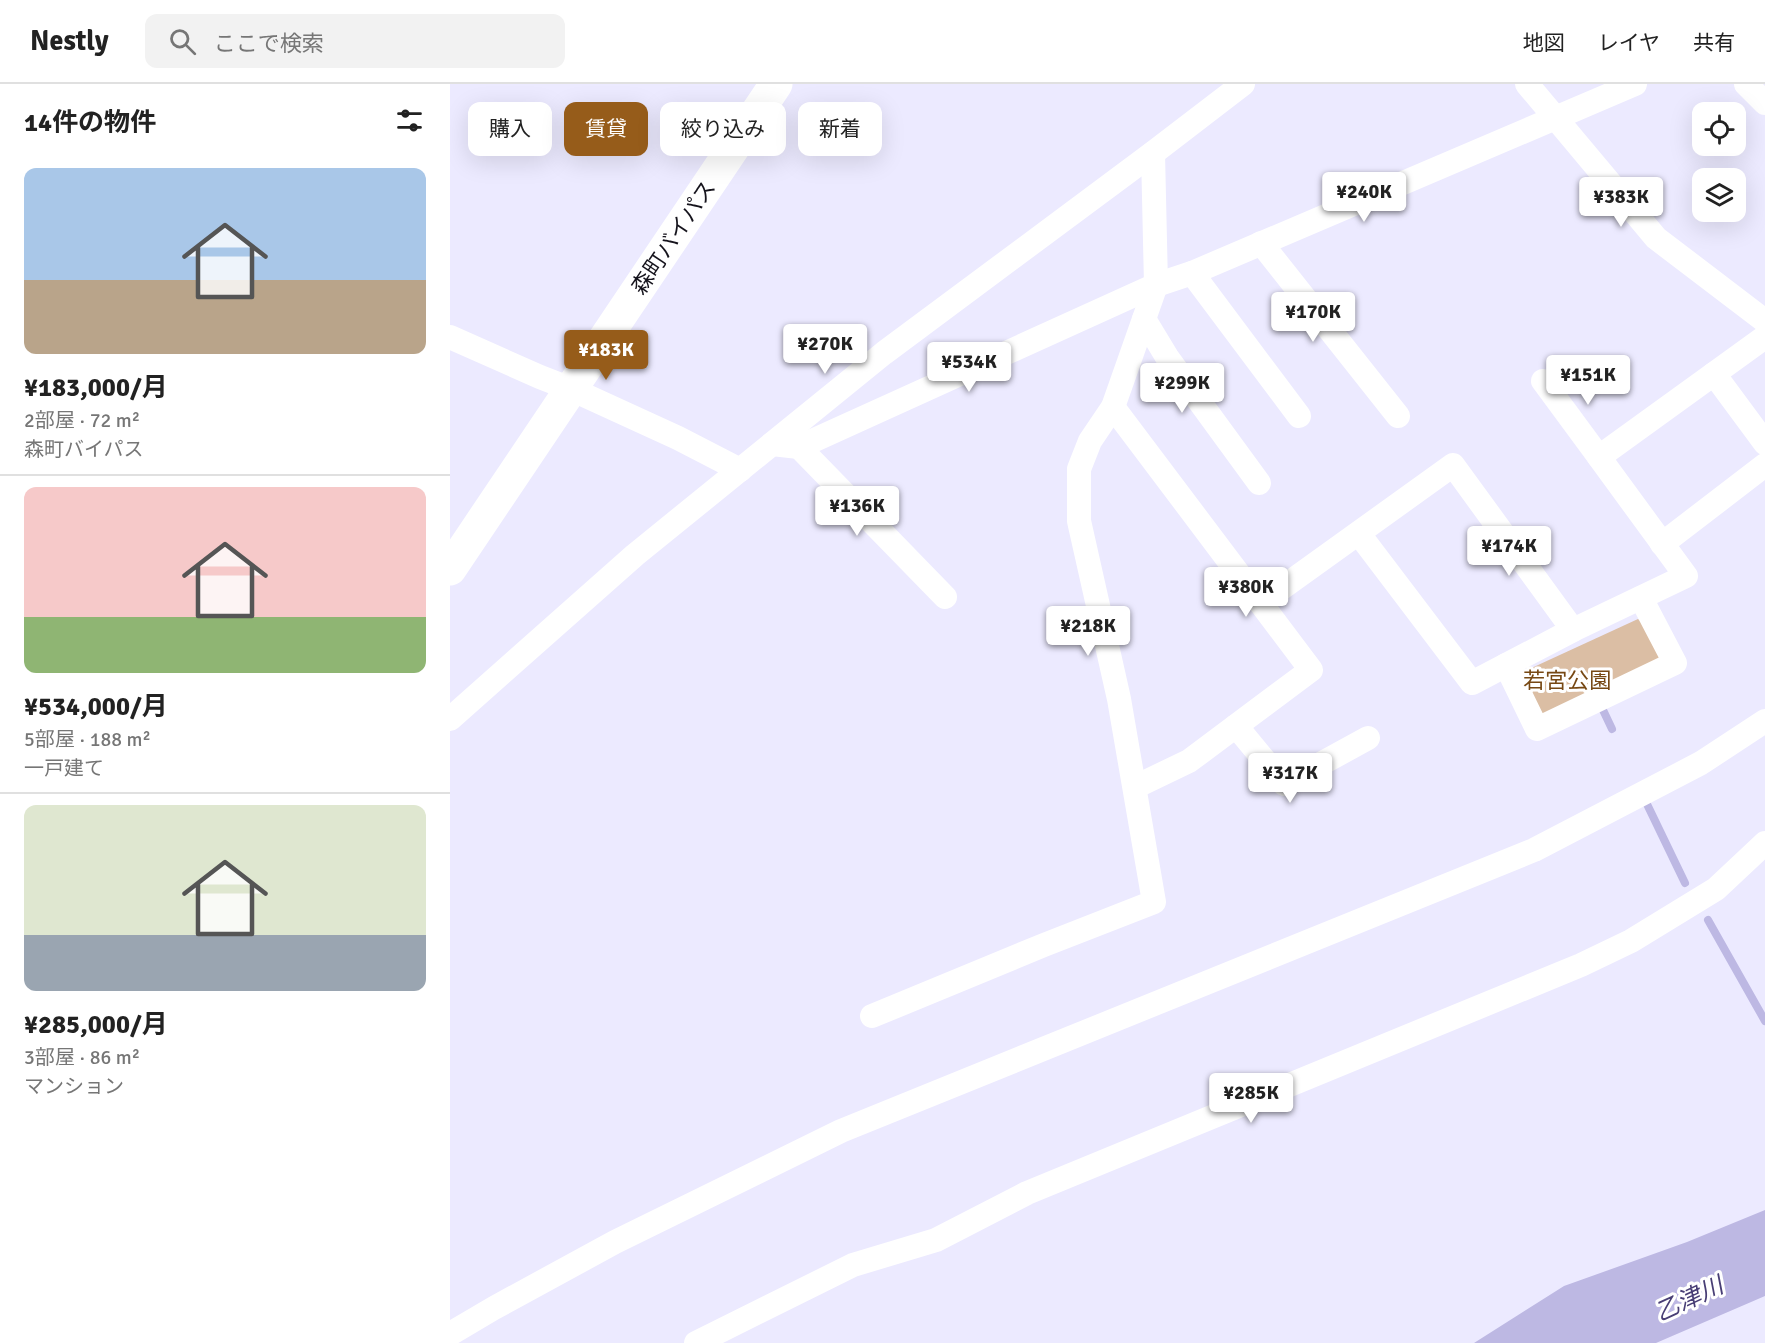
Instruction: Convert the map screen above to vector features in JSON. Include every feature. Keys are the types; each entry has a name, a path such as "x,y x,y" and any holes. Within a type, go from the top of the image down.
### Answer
{"main road":[{"name":"森町バイパス","path":"450,569 776,84"}],"street":[{"path":"450,719 635,555 885,353 1243,84"},
{"path":"1527,84 1656,238 1765,321"},
{"path":"772,444 799,447 1156,285 1192,273 1635,84"},
{"path":"1746,84 1765,103"},
{"path":"872,1016 1154,902 1119,699 1079,521 1079,470 1090,441 1113,407 1156,285 1153,153"},
{"path":"1262,243 1398,416"},
{"path":"1192,273 1299,416"},
{"path":"1144,319 1167,357 1259,483"},
{"path":"450,337 540,377 571,388 740,470"},
{"path":"1599,457 1765,337"},
{"path":"1714,374 1765,443"},
{"path":"1359,534 1472,683 1573,630 1686,576 1543,381"},
{"path":"1113,407 1311,670 1189,761 1135,787"},
{"path":"799,447 945,597"},
{"path":"1261,603 1454,465 1573,630"},
{"path":"1662,544 1765,465"},
{"path":"1506,665 1537,729 1675,663 1641,598"},
{"path":"450,1334 615,1242 841,1131 1534,850 1701,763 1765,722"},
{"path":"1236,726 1284,784 1368,738"},
{"path":"696,1343 853,1265 936,1240 1027,1193 1581,965 1630,940 1716,889 1765,843"}],"green space":[{"name":"若宮公園","path":"1638,619 1648,625 1662,653 1659,663 1548,716 1536,713 1522,683 1525,671"}],"water":[{"name":"乙津川","path":"1765,1210 1765,1296 1656,1343 1474,1343 1564,1286 1687,1242"}],"waterway":[{"path":"1603,710 1612,729"},
{"path":"1645,800 1685,883"},
{"path":"1708,920 1765,1021"}]}
